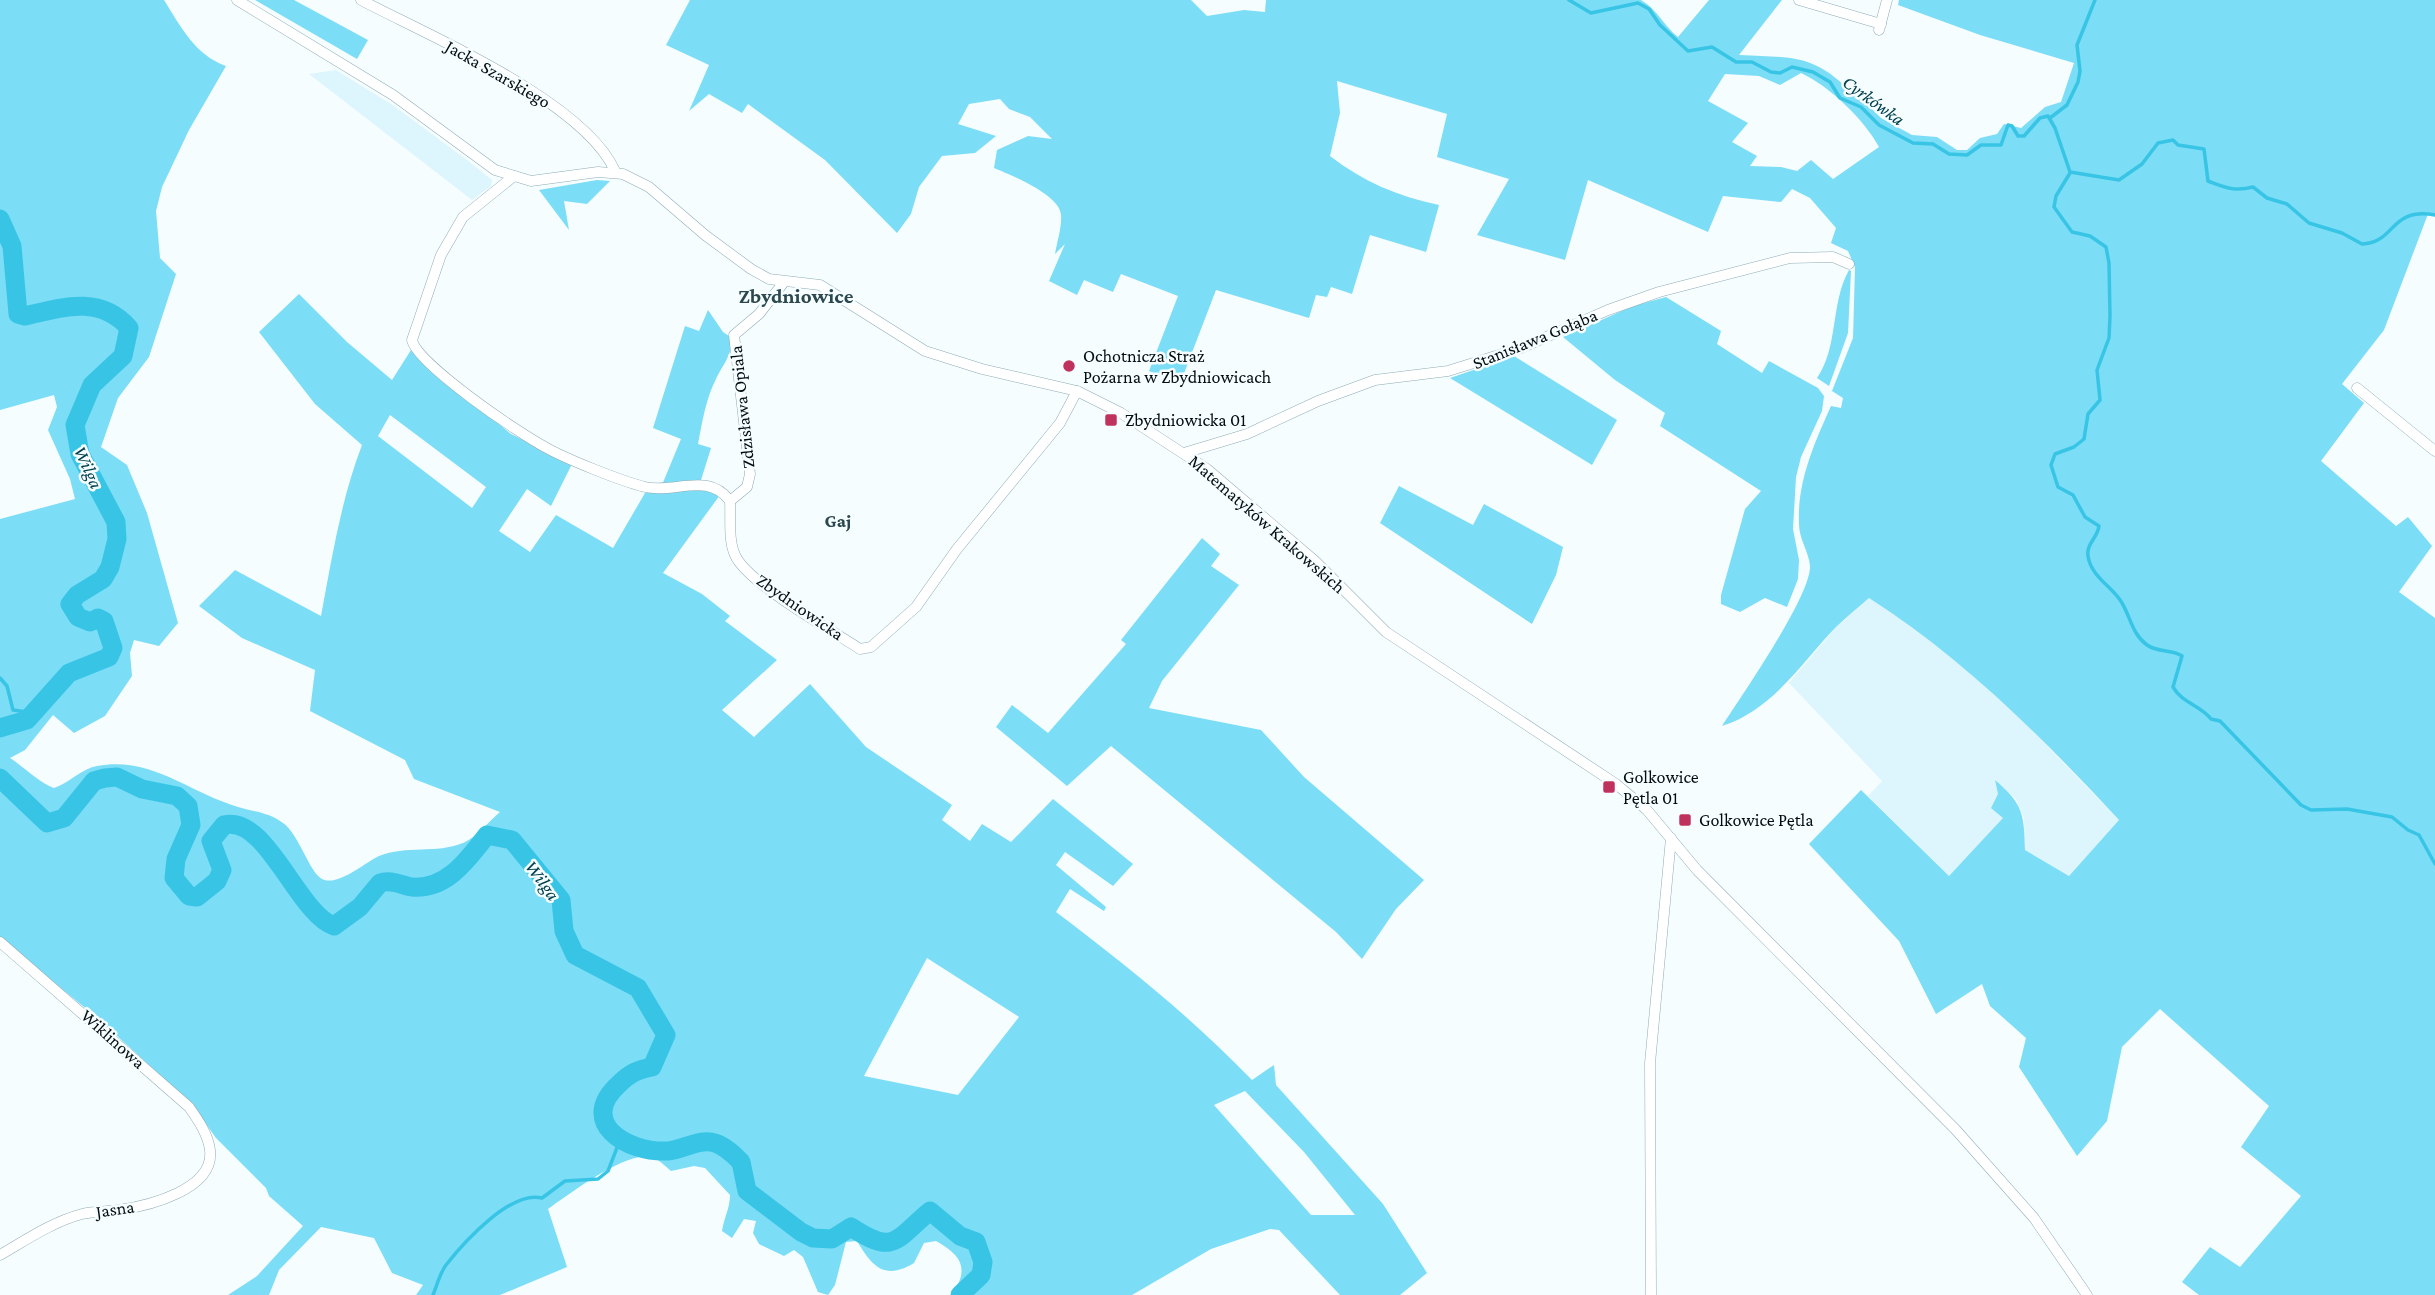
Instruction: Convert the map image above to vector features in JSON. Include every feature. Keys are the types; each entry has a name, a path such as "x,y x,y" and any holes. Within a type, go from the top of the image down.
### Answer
{"street":[{"name":"Matematyków Krakowskich","path":"237,0 393,95 495,170 531,181 615,172 649,187 751,269 784,282 820,285 925,351 993,372 1043,381 1077,391 1121,413 1184,453 1315,561 1386,632 1626,791 1697,870 1956,1130 2034,1218 2087,1295"},
{"name":"Jacka Szarskiego","path":"361,0 535,92 568,116 609,157 615,172"},
{"path":"1799,0 1880,27 1887,0"},
{"path":"514,176 463,217 441,255 413,345 423,359 441,373 498,417 546,448 646,487 709,485 725,494 730,501"},
{"name":"Stanisława Gołąba","path":"1184,453 1247,434 1326,398 1375,380 1435,374 1471,365 1558,334 1608,310 1669,290 1790,258 1833,257 1849,264"},
{"name":"Zdzisława Opiala","path":"730,501 747,487 750,474 734,335 759,314 784,282"},
{"path":"2357,388 2435,451"},
{"name":"Zbydniowicka","path":"730,501 735,558 772,591 860,649 871,647 916,607 957,549 1060,423 1077,391"},
{"path":"1651,1295 1650,1063 1671,838"},
{"name":"Wiklinowa","path":"0,942 189,1107 203,1129 210,1148"},
{"name":"Jasna","path":"0,1255 45,1228 83,1213 120,1210 183,1192 205,1170 210,1148"}],"shaded area":[{"path":"0,0 164,0 197,47 226,66 189,130 162,187 156,211 160,258 176,274 149,357 118,398 101,447 127,465 147,513 178,623 159,646 134,640 130,653 132,676 105,716 74,733 53,715 25,750 10,758 54,788 97,766 135,766 169,777 220,801 266,814 289,828 317,875 328,881 343,877 389,853 442,848 468,841 500,812 414,779 405,760 310,711 315,670 242,638 199,606 235,570 321,616 343,508 362,445 315,404 259,332 299,294 347,342 392,380 411,350 511,434 572,464 551,506 527,489 499,531 530,552 556,515 613,548 645,493 703,488 720,495 663,573 702,594 730,616 725,621 777,660 722,710 754,737 810,684 866,747 952,805 942,820 970,841 982,824 1011,842 1053,799 1133,864 1113,886 1065,852 1056,865 1106,907 1104,911 1070,889 1056,912 1157,992 1252,1080 1274,1065 1276,1085 1383,1204 1427,1273 1400,1295 1340,1295 1279,1230 1270,1229 1211,1249 1132,1295 952,1295 962,1270 952,1252 936,1241 924,1243 914,1263 895,1271 887,1271 868,1258 857,1241 846,1242 835,1285 828,1295 818,1292 803,1257 794,1250 784,1256 759,1244 753,1233 756,1221 744,1219 732,1238 722,1231 730,1195 705,1168 694,1166 671,1171 652,1158 639,1157 626,1161 582,1185 548,1209 567,1267 500,1295 416,1295 423,1285 392,1273 374,1238 321,1227 279,1270 269,1295 228,1295 257,1276 303,1226 269,1196 266,1188 216,1138 191,1103 95,1016 0,938 0,519 75,499 70,479 48,430 57,407 54,395 0,410","holes":["390,415 486,487 472,508 378,436","927,958 1019,1017 958,1095 864,1076","1245,1091 1304,1152 1355,1215 1311,1215 1214,1105"]},
{"path":"255,0 294,0 368,40 357,59"},
{"path":"690,0 1191,0 1207,16 1244,10 1265,12 1266,0 1641,0 1652,8 1678,37 1709,0 1782,0 1739,55 1790,58 1815,65 1828,72 1856,97 1864,92 1863,100 1881,118 1912,135 1937,137 1957,150 1967,150 1980,138 1997,134 2004,124 2021,128 2045,107 2061,102 2074,63 1980,35 1898,5 1899,0 2435,0 2435,214 2428,214 2384,330 2342,384 2364,403 2321,461 2396,526 2408,517 2432,546 2399,592 2435,618 2435,1295 2199,1295 2182,1282 2210,1247 2240,1267 2301,1196 2241,1147 2269,1106 2160,1009 2122,1047 2107,1121 2077,1156 2019,1067 2026,1038 1990,1006 1982,984 1936,1014 1899,941 1809,844 1861,790 1949,876 2003,818 1991,808 1998,794 1995,780 2017,803 2020,810 2025,850 2069,876 2119,820 2001,701 1937,646 1869,598 1836,627 1771,697 1740,719 1722,726 1773,647 1807,580 1810,566 1799,524 1801,493 1813,449 1831,406 1841,408 1843,398 1832,391 1853,338 1855,267 1848,251 1831,243 1836,228 1810,198 1792,189 1781,202 1723,196 1708,232 1588,180 1565,260 1477,235 1509,179 1437,157 1447,114 1337,81 1340,113 1330,156 1382,187 1439,205 1426,252 1370,235 1352,294 1331,287 1327,297 1316,295 1309,318 1216,290 1183,376 1174,373 1171,381 1149,371 1178,296 1121,274 1113,292 1084,280 1077,295 1049,281 1065,244 1055,254 1061,224 1059,208 1044,193 994,168 997,150 1028,136 1052,139 1030,117 1009,109 1000,99 969,104 958,124 996,136 975,153 942,156 919,187 911,214 897,233 825,160 748,104 742,113 709,94 689,111 709,65 666,45","holes":["1801,73 1855,115 1879,147 1833,179 1811,160 1797,171 1781,167 1750,166 1757,156 1732,142 1748,123 1708,101 1725,74 1759,76 1780,85"]},
{"path":"336,70 394,106 467,160 492,180 491,186 472,200 309,74"},
{"path":"597,180 610,181 587,204 564,201 569,230 539,190"},
{"path":"1849,270 1848,333 1829,386 1817,378 1829,352 1839,297"},
{"path":"1666,297 1721,331 1717,344 1762,373 1769,361 1818,388 1824,396 1822,411 1801,457 1796,477 1793,529 1799,560 1798,579 1787,607 1765,598 1740,612 1721,604 1721,595 1745,509 1761,491 1660,426 1665,413 1615,380 1563,337 1633,306"},
{"path":"708,310 723,332 732,338 729,355 710,394 701,428 698,444 711,448 701,480 662,485 681,439 653,428 685,326 699,331"},
{"path":"1514,356 1617,420 1592,465 1450,378"},
{"path":"1399,486 1473,525 1484,504 1563,547 1556,575 1532,624 1380,523"},
{"path":"1202,538 1220,554 1211,566 1239,585 1162,681 1149,708 1261,730 1304,777 1424,880 1396,909 1362,959 1336,932 1111,746 1067,786 996,727 1012,705 1048,733 1126,644 1121,640"},
{"path":"1869,598 1940,646 2018,716 2119,820 2069,876 2025,850 2024,818 2016,799 1995,781 2004,818 1949,876 1868,796 1882,781 1789,683 1836,627"}],"waterway":[{"name":"Cyrkówka","path":"1569,0 1591,13 1638,3 1649,9 1660,25 1688,51 1712,47 1736,62 1752,62 1771,72 1780,73 1792,67 1813,72 1830,82 1840,98 1861,107 1879,125 1913,143 1933,144 1949,154 1967,155 1981,145 2001,145 2008,125 2012,126 2018,136 2024,136 2040,118 2048,116 2055,128 2070,172 2119,180 2142,164 2158,143 2173,140 2178,145 2204,149 2208,181 2235,189 2253,187 2267,198 2287,204 2309,223 2342,233 2362,244 2381,238 2409,216 2435,215"},
{"path":"2050,118 2067,105 2078,82 2080,71 2077,45 2095,0"},
{"path":"2070,173 2056,196 2054,207 2072,232 2090,236 2106,247 2109,263 2109,338 2097,370 2100,400 2088,414 2084,439 2074,447 2055,454 2051,465 2058,487 2073,495 2085,517 2099,526 2088,552 2093,570 2118,597 2142,641 2151,647 2182,656 2173,687 2177,693 2211,719 2220,721 2301,805 2311,810 2347,809 2392,817 2419,835 2435,864"},
{"name":"Wilga","path":"0,219 12,246 18,314 25,316 67,307 93,307 106,311 129,328 123,356 92,385 75,425 80,454 116,522 117,539 110,567 103,579 77,595 70,604 78,617 90,622 98,618 104,621 113,648 109,657 69,673 27,720 0,728"},
{"path":"0,678 7,686 13,710 34,713"},
{"name":"Wilga","path":"0,778 47,823 64,818 94,781 105,778 117,777 142,789 177,796 188,806 191,825 176,859 174,878 189,896 197,897 217,881 222,870 211,841 224,825 239,826 254,834 308,904 321,918 334,926 360,907 380,883 392,882 412,887 436,884 456,871 487,835 512,840 561,900 564,931 575,955 638,988 666,1035 652,1067 630,1075 607,1098 603,1111 605,1122 612,1132 623,1141 652,1150 668,1151 703,1142 722,1146 741,1162 747,1191 813,1238 832,1239 851,1227 877,1241 894,1241 930,1211 960,1236 976,1242 983,1262 981,1275 960,1295"},
{"path":"433,1295 446,1265 489,1220 516,1202 542,1198 565,1181 598,1179 608,1171 620,1140"}],"place":[{"name":"Ochotnicza Straż Pożarna w Zbydniowicach","path":"1069,366"},
{"name":"Zbydniowicka 01","path":"1111,420"},
{"name":"Golkowice Pętla 01","path":"1609,787"},
{"name":"Golkowice Pętla","path":"1685,820"}],"district":[{"name":"Zbydniowice","path":"796,296"},
{"name":"Gaj","path":"838,520"}]}
